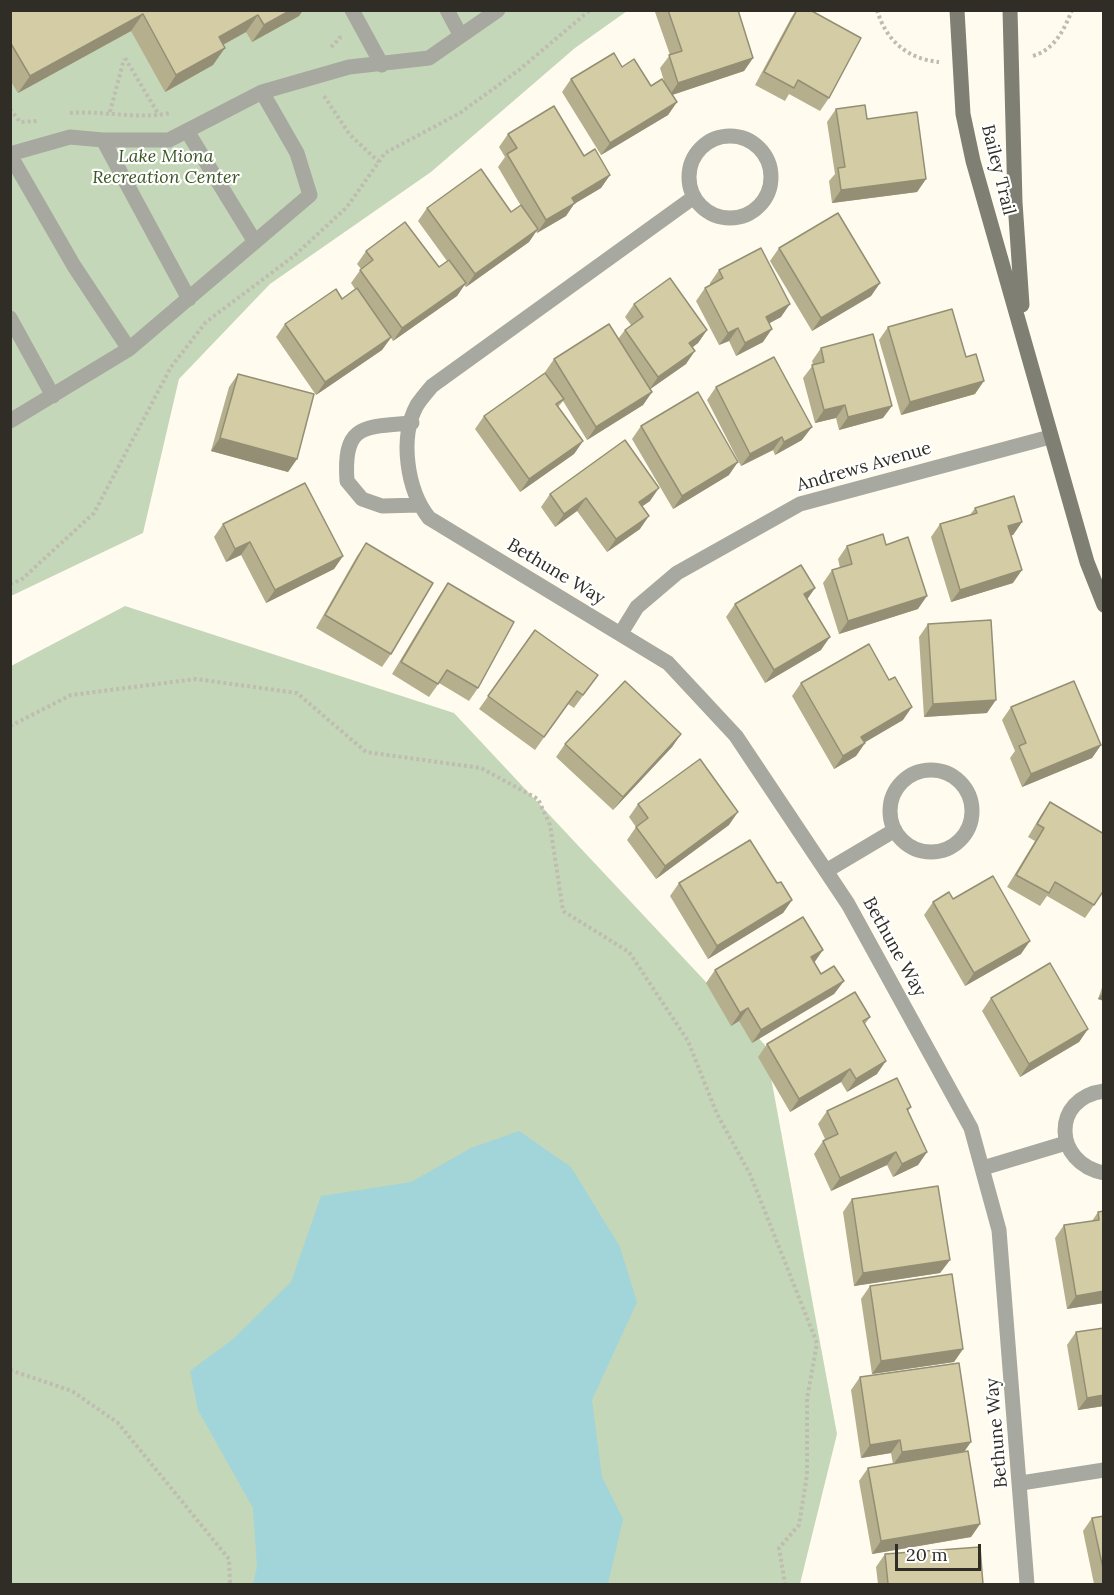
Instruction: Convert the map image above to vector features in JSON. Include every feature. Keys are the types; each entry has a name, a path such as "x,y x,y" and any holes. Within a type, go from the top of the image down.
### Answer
{"street":[{"path":"352,10 382,65"},
{"path":"447,10 461,36"},
{"path":"129,349 74,266 10,154 70,137 103,140 168,140 262,92 349,67 429,58 498,10"},
{"name":"Bailey Trail","path":"957,10 963,114 973,161 1087,562 1104,605"},
{"name":"Bailey Trail","path":"1010,10 1015,202 1024,335"},
{"path":"10,421 129,349 310,195 297,153 262,92"},
{"path":"187,131 255,242"},
{"path":"727,136 738,137 759,148 766,159 771,177 767,196 749,214 737,218 712,214 694,196 690,186 692,163 706,144 727,136"},
{"path":"103,140 189,299"},
{"path":"412,423 369,427 355,435 346,448 347,481 362,499 382,506 418,505 410,478 408,435 412,423 417,406 432,386 694,196"},
{"path":"10,318 53,396"},
{"name":"Andrews Avenue","path":"621,633 636,607 677,573 800,504 1050,436"},
{"name":"Bethune Way","path":"418,505 429,518 668,663 736,736 848,904 972,1128 999,1230 1021,1483 1027,1584"},
{"path":"928,770 939,770 960,781 967,791 971,804 968,829 950,847 938,851 913,848 895,830 891,819 892,796 906,777 928,770"},
{"path":"826,871 895,830"},
{"path":"1104,1091 1085,1097 1070,1112 1066,1121 1066,1143 1080,1164 1104,1173"},
{"path":"982,1168 1066,1143"},
{"path":"1021,1483 1104,1470"}],"path":[{"path":"10,584 21,580 94,513 171,367 206,322 294,256 347,207 385,153 468,106 519,70 590,10"},
{"path":"336,28 340,38 334,46 318,54 321,91 350,135 379,162"},
{"path":"110,112 124,58 159,116"},
{"path":"10,109 21,122 50,118"},
{"path":"60,116 110,112 159,116 179,111"},
{"path":"10,726 71,695 196,679 297,693 366,752 482,768 538,799 550,825 563,911 629,952 688,1041 717,1114 750,1174 817,1343 807,1399 807,1475 799,1525 779,1548 785,1584"},
{"path":"10,1370 72,1391 118,1423 229,1559 230,1584"}],"green space":[{"name":"Lake Miona Recreation Center","path":"11,11 627,11 575,48 431,172 270,284 179,379 143,533 11,596"},
{"path":"125,606 454,713 765,1045 837,1434 800,1584 11,1584 11,666"}],"water":[{"path":"519,1131 571,1167 620,1247 637,1302 592,1400 602,1477 623,1519 608,1584 253,1584 257,1567 253,1508 198,1410 190,1371 233,1339 291,1282 321,1196 411,1182 471,1148"}],"building":[{"path":"10,10 291,10 264,25 258,15 219,37 225,48 176,75 143,14 30,76 10,42"},
{"path":"668,10 738,10 753,58 678,83 669,55 682,51"},
{"path":"797,10 810,10 861,38 829,98 798,80 794,88 764,72"},
{"path":"614,53 622,67 634,59 651,86 662,79 677,102 610,143 571,79"},
{"path":"865,105 867,119 917,112 926,179 841,190 838,168 845,167 836,109"},
{"path":"554,106 584,156 595,149 610,175 572,198 575,203 546,220 507,154 517,148 508,134"},
{"path":"481,169 511,212 521,205 538,229 475,274 427,208"},
{"path":"838,213 880,283 821,318 779,248"},
{"path":"405,222 439,267 449,260 466,283 402,328 360,270 373,260 366,251"},
{"path":"761,248 790,304 766,317 772,329 745,343 738,328 728,333 705,288 723,278 719,270"},
{"path":"670,278 707,330 689,343 695,351 658,377 625,330 643,317 634,304"},
{"path":"357,288 391,337 325,382 285,324 336,289 342,299"},
{"path":"952,309 966,357 976,354 984,381 910,402 888,327"},
{"path":"609,324 652,392 596,427 554,359"},
{"path":"873,334 892,406 848,417 845,405 824,410 812,365 824,362 821,348"},
{"path":"774,357 812,427 784,442 782,437 750,454 716,387"},
{"path":"545,373 564,399 556,404 583,441 529,479 484,416"},
{"path":"238,374 314,394 297,459 220,438"},
{"path":"698,392 738,462 682,496 641,426"},
{"path":"625,440 659,488 639,502 649,516 616,539 586,498 564,514 550,494"},
{"path":"305,483 343,556 275,590 250,542 235,549 223,524"},
{"path":"1014,496 1022,522 1008,526 1022,570 960,590 940,524 977,513 975,508"},
{"path":"883,534 886,545 908,537 927,596 848,621 832,570 852,564 847,546"},
{"path":"366,543 433,583 391,654 325,615"},
{"path":"801,565 815,588 804,594 830,637 774,670 735,604"},
{"path":"448,583 514,622 478,688 447,670 438,684 401,662"},
{"path":"991,620 996,700 933,704 928,624"},
{"path":"535,630 598,675 583,695 577,691 544,737 488,696"},
{"path":"869,644 889,680 895,677 912,707 861,737 865,743 843,756 801,683"},
{"path":"625,681 681,734 623,797 565,744"},
{"path":"1074,681 1101,745 1031,774 1019,746 1026,743 1011,707"},
{"path":"700,759 738,812 665,866 636,827 648,818 638,804"},
{"path":"1050,802 1104,834 1104,890 1094,905 1055,882 1049,893 1016,875 1044,828 1037,824"},
{"path":"750,840 777,883 781,882 792,900 717,946 679,883"},
{"path":"993,876 1030,941 974,973 933,902 949,892 953,899"},
{"path":"803,917 823,950 811,957 821,974 834,966 844,981 761,1030 748,1008 740,1013 715,970"},
{"path":"1050,963 1088,1029 1029,1064 991,998"},
{"path":"855,992 870,1017 863,1021 886,1061 856,1079 850,1069 799,1099 767,1044"},
{"path":"897,1078 911,1107 907,1109 927,1152 902,1164 896,1152 840,1178 823,1141 838,1134 827,1111"},
{"path":"938,1186 950,1260 863,1273 852,1199"},
{"path":"1104,1211 1104,1291 1076,1296 1064,1225 1099,1220 1098,1212"},
{"path":"952,1274 963,1349 881,1361 870,1286"},
{"path":"1104,1328 1104,1395 1087,1398 1076,1332"},
{"path":"959,1363 971,1442 902,1452 900,1440 870,1445 860,1377"},
{"path":"968,1451 980,1524 881,1541 868,1468"},
{"path":"1104,1516 1104,1573 1092,1518"},
{"path":"980,1547 983,1584 888,1584 885,1554"}]}
